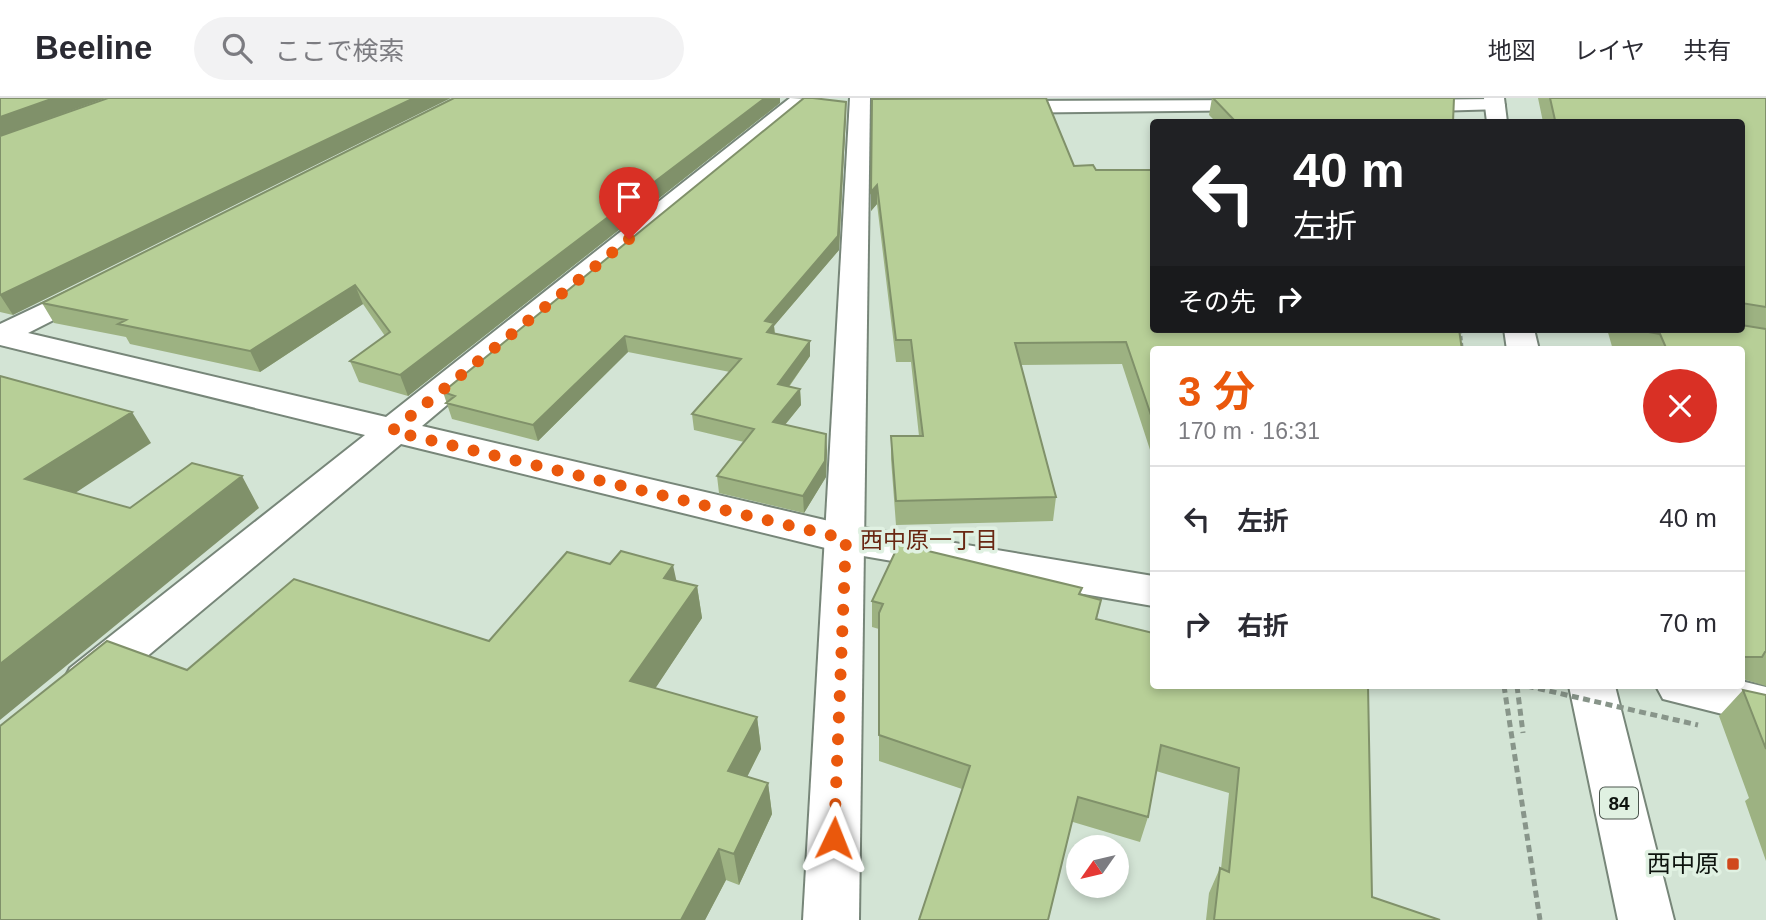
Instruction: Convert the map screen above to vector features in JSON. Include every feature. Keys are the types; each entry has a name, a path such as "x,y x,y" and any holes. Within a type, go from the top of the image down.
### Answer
{"street":[{"path":"64,699 392,431 836,102"},
{"path":"831,920 846,539 836,102"},
{"path":"981,107 1187,109 1279,106"},
{"path":"1373,106 1495,109"},
{"path":"112,280 0,336 846,539 1150,590"},
{"name":"84","path":"1593,689 1646,920"},
{"path":"1689,705 1766,706"}],"path":[{"path":"1504,689 1540,920"},
{"path":"1517,689 1523,733"},
{"path":"1553,689 1689,705"}],"building":[{"path":"0,98 54,98 0,117"},
{"path":"108,98 414,98 0,295 0,136"},
{"path":"454,98 765,98 400,375 350,361 390,332 355,285 250,351 118,324 126,320 42,303"},
{"path":"804,98 846,102 838,236 765,321 774,323 767,332 810,341 778,384 800,389 773,422 826,434 825,461 803,496 717,476 754,429 692,414 741,359 625,336 533,425 446,403 455,396 443,392"},
{"path":"1046,98 1074,166 1093,165 1096,170 1150,170 1150,333 1460,333 1461,346 1150,346 1150,412 1126,342 1015,343 1056,497 896,501 891,436 923,436 911,340 896,340 877,185 871,192 872,99"},
{"path":"1213,98 1454,98 1453,119 1233,119"},
{"path":"1550,98 1766,98 1766,307 1745,304 1745,119 1555,119"},
{"path":"1745,326 1766,329 1766,652 1762,657 1745,657 1745,346 1665,346 1660,334 1654,333 1745,333"},
{"path":"0,376 132,412 25,479 130,508 192,463 242,476 0,664"},
{"path":"899,544 1082,588 1079,594 1101,600 1096,619 1150,632 1150,689 1368,689 1372,897 1440,920 1214,920 1220,868 1229,872 1239,768 1161,745 1148,817 1078,797 1069,835 1066,835 1066,846 1048,920 919,920 970,766 879,735 879,613 883,604 872,601"},
{"path":"621,551 673,565 664,578 697,586 630,681 757,717 728,771 768,783 734,854 719,849 681,920 0,920 0,726 107,641 187,670 294,579 489,641 567,552 610,564"},
{"path":"1743,690 1766,695 1766,749"}],"place":[{"name":"西中原","path":"1733,864"}],"district":[{"name":"西中原一丁目","path":"929,540"}],"route":[{"path":"629,239 392,431 846,539 834,838"}]}
